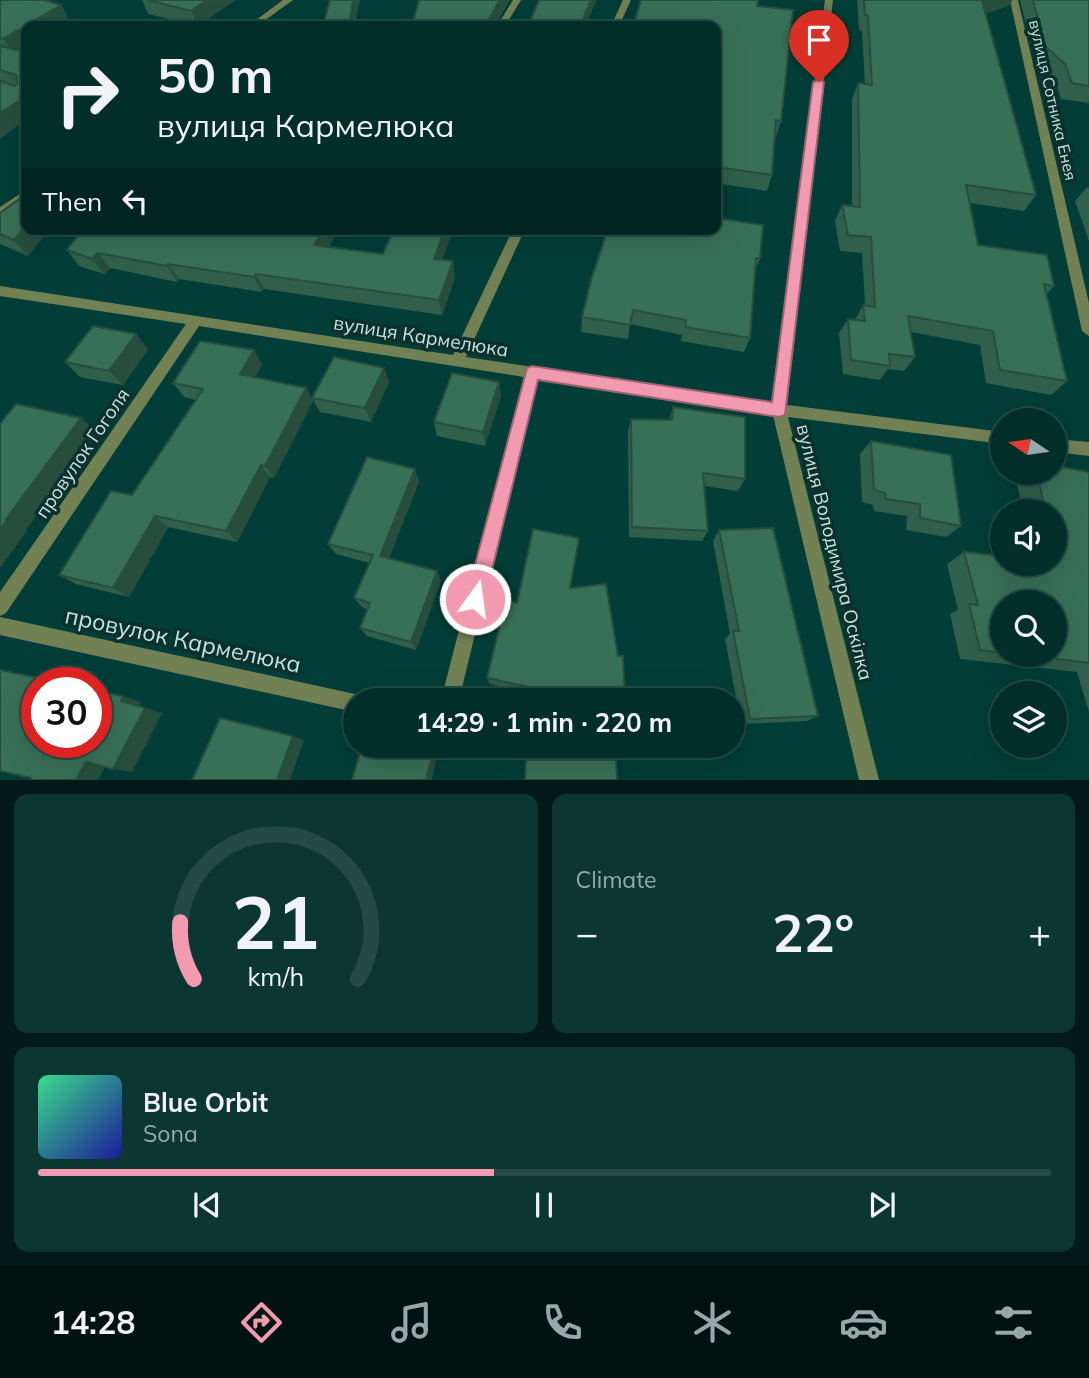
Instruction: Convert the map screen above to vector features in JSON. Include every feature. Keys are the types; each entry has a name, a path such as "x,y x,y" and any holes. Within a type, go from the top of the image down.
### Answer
{"street":[{"path":"259,21 289,0"},
{"path":"504,21 517,0"},
{"path":"617,21 627,0"},
{"name":"вулиця Володимира Оскілка","path":"829,0 779,410 869,779"},
{"name":"вулиця Сотника Енея","path":"1014,0 1089,331"},
{"path":"0,213 21,198"},
{"path":"457,361 516,235"},
{"name":"вулиця Кармелюка","path":"0,291 779,410 990,436"},
{"name":"провулок Гоголя","path":"0,607 195,322"},
{"path":"453,688 532,372"},
{"path":"1068,447 1089,449"},
{"name":"провулок Кармелюка","path":"0,626 343,700"}],"building":[{"path":"44,0 61,5 34,21 21,21 21,28 3,39 0,38 0,1"},
{"path":"147,0 207,0 191,11"},
{"path":"330,0 353,0 350,21 324,21"},
{"path":"419,0 500,0 488,21 413,21"},
{"path":"539,0 591,0 582,21 530,21"},
{"path":"641,0 758,0 757,6 793,10 781,121 776,120 772,175 721,168 721,21 635,21"},
{"path":"864,0 987,0 982,1 1036,195 966,185 978,245 1047,255 1054,286 1044,284 1067,381 1000,370 993,331 908,316 915,357 889,354 890,366 851,360 848,319 865,321 863,305 875,307 871,237 848,235 842,205 860,207 858,83 872,85 868,15 865,15"},
{"path":"1033,0 1089,0 1089,86 1072,83 1065,64 1045,46"},
{"path":"0,46 21,51 21,100 0,113 0,81 14,86 17,84 16,75 0,70"},
{"path":"21,198 21,231 14,240 0,234 0,213"},
{"path":"721,219 763,225 760,258 756,258 750,338 685,327 686,320 633,310 630,325 582,317 606,235 721,235"},
{"path":"78,235 320,235 314,245 383,254 391,235 443,235 434,259 453,261 439,300 256,274 254,277 168,264 167,266 98,253 92,259 67,250"},
{"path":"93,326 136,334 109,371 65,362"},
{"path":"200,341 254,350 240,374 306,388 265,466 261,465 226,531 155,516 113,588 59,575 111,491 132,495 203,389 173,383"},
{"path":"334,357 384,368 365,408 312,398"},
{"path":"452,373 499,382 483,432 434,422"},
{"path":"16,404 81,418 0,530 0,424"},
{"path":"673,407 745,417 745,479 703,473 708,531 632,527 631,419 672,420"},
{"path":"871,441 951,455 961,526 920,518 920,504 886,499 885,493 874,490"},
{"path":"367,457 415,469 380,556 437,571 411,642 360,628 370,603 354,598 373,555 328,544"},
{"path":"1068,468 1089,472 1089,663 1067,660 1067,590 990,590 990,651 980,650 969,604 978,605 964,552 990,555 990,576 1067,576 1067,499 1043,499 1040,485 1068,485"},
{"path":"773,528 818,716 750,719 733,631 739,631 719,530"},
{"path":"533,529 579,538 570,588 606,584 618,656 623,656 624,688 533,688 487,678 506,600 517,603"},
{"path":"0,670 21,674 21,758 112,758 112,694 123,696 121,701 145,708 113,769 86,762 76,780 30,780 31,778 0,771"},
{"path":"220,718 293,736 277,780 192,780"},
{"path":"358,758 432,758 426,780 352,780"},
{"path":"526,760 616,760 617,780 525,780"}],"route":[{"path":"475,599 532,372 779,410 819,82"}]}
